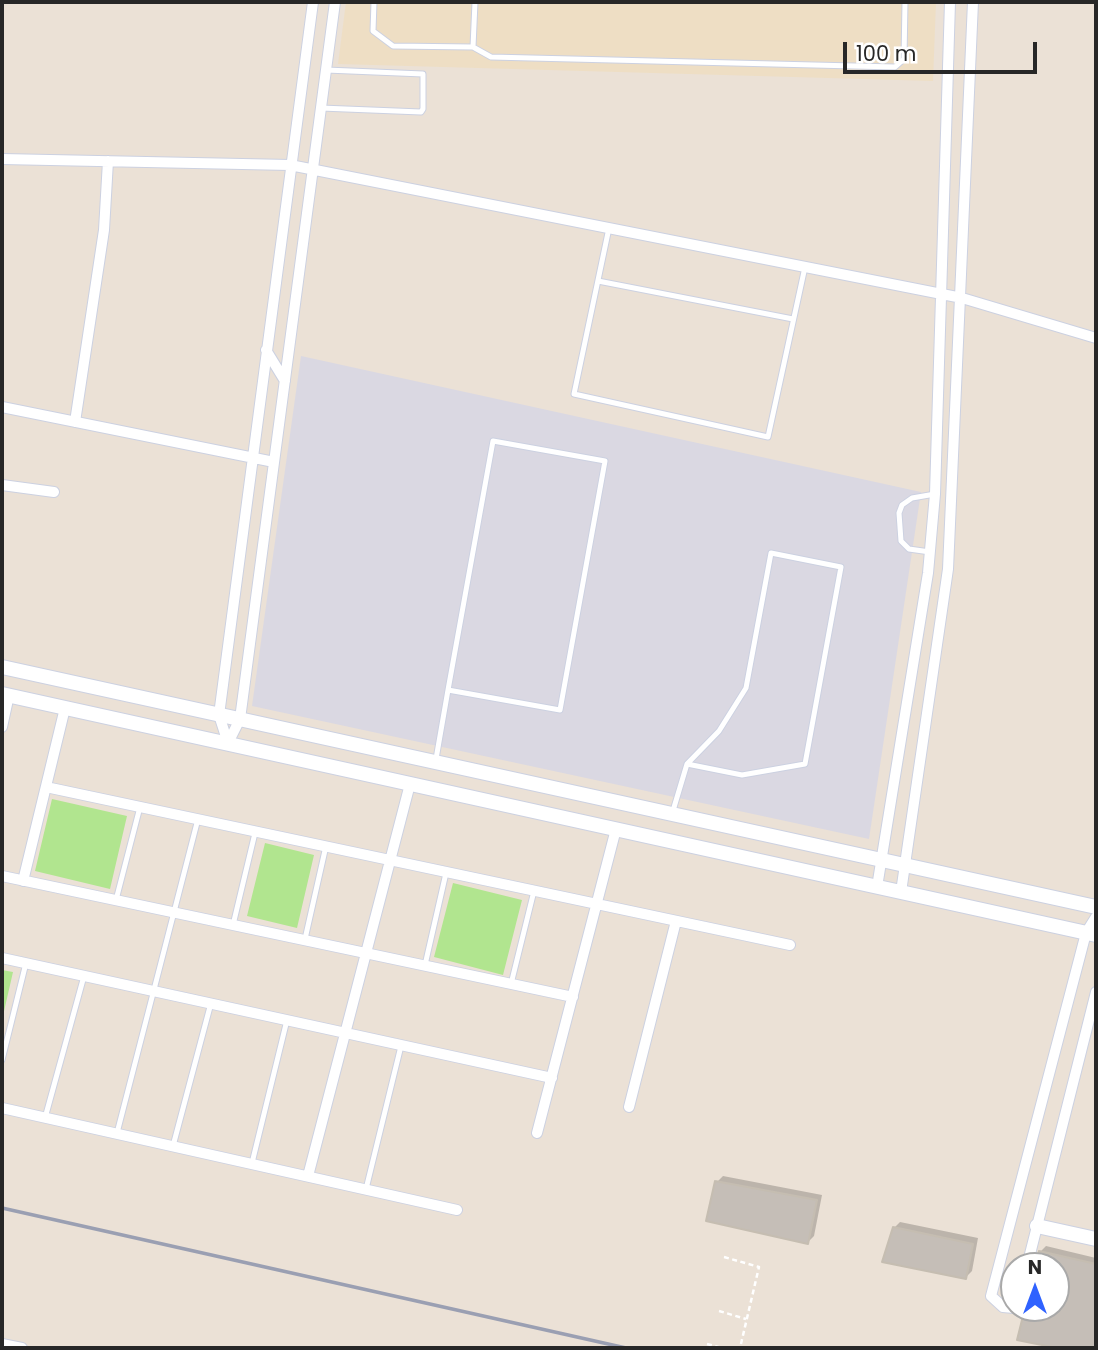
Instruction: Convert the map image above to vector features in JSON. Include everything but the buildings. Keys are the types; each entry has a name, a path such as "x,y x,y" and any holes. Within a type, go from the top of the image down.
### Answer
{"street":[{"path":"228,743 219,715 313,2"},
{"path":"228,743 240,719 335,2"},
{"path":"877,887 930,552 935,494 950,2"},
{"path":"901,892 948,569 973,2"},
{"path":"2,159 290,165 962,298 1096,338"},
{"path":"75,422 104,230 108,161"},
{"path":"266,350 285,381"},
{"path":"2,407 274,462"},
{"path":"2,485 54,492"},
{"path":"2,667 1096,907"},
{"path":"2,727 6,695 1091,934"},
{"path":"23,881 65,708"},
{"path":"308,1176 410,784"},
{"path":"46,787 790,945"},
{"path":"537,1133 616,829"},
{"path":"2,876 573,997"},
{"path":"1003,1252 1096,917"},
{"path":"629,1107 676,921"},
{"path":"2,958 552,1078"},
{"path":"1030,1252 1096,992"},
{"path":"2,1108 457,1210"},
{"path":"1037,1226 1096,1239"},
{"path":"1000,1263 991,1296 1000,1304"},
{"path":"2,1344 22,1348"}],"lane":[{"path":"374,2 373,31 393,46 473,47 491,57 895,67 904,59 905,2"},
{"path":"473,47 475,2"},
{"path":"321,108 421,112 423,109 423,74 326,70"},
{"path":"609,228 574,394 768,438 804,267"},
{"path":"598,281 793,319"},
{"path":"436,762 448,690 493,441 604,461 560,710 448,690"},
{"path":"930,552 909,549 901,541 899,513 902,505 912,498 935,494"},
{"path":"672,814 687,764 719,731 746,688 771,553 841,567 805,764 742,775 687,764"},
{"path":"116,900 140,807"},
{"path":"117,1133 198,819"},
{"path":"233,925 255,831"},
{"path":"304,940 326,846"},
{"path":"425,965 446,872"},
{"path":"511,984 534,891"},
{"path":"2,1060 3,1047 26,963"},
{"path":"45,1118 84,976"},
{"path":"173,1146 211,1003"},
{"path":"253,1163 288,1020"},
{"path":"366,1189 402,1045"}],"path":[{"path":"724,1257 759,1267 740,1348"},
{"path":"719,1311 747,1319"},
{"path":"707,1344 722,1348"}],"shaded area":[{"path":"346,2 936,2 933,81 338,64"},
{"path":"301,356 921,492 869,839 252,706"}],"green space":[{"path":"52,799 127,816 110,889 35,871"},
{"path":"265,843 314,855 297,928 247,916"},
{"path":"453,883 522,900 503,975 434,957"},
{"path":"2,970 13,972 2,1020"}],"railway":[{"path":"2,1208 626,1348"}]}
